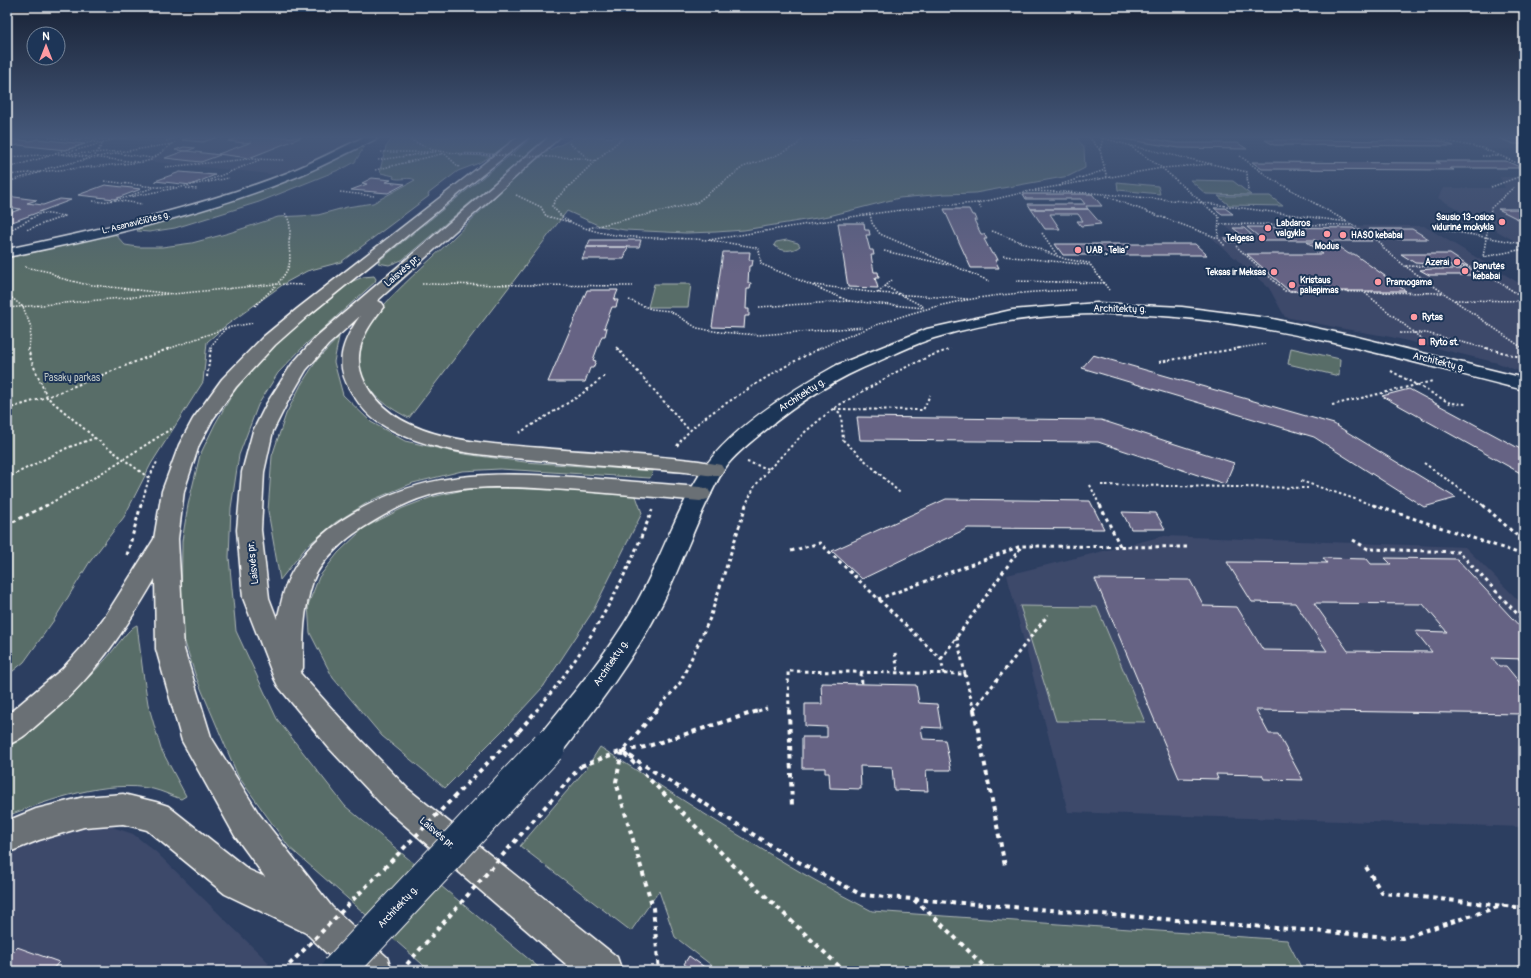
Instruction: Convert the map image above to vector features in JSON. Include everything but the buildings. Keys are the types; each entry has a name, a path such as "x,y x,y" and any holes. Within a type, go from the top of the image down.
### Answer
{"main road":[{"path":"373,971 319,920 247,825 197,741 170,649 166,539 173,491 189,445 212,407 229,383 249,360 303,312 466,183"},
{"name":"Laisvės pr.","path":"503,183 322,341 298,368 277,403 263,431 253,472 249,530 256,598 288,678 340,739 397,799 603,971"},
{"path":"412,262 359,328 351,346 349,362 353,380 365,399 388,420 422,435 469,447 602,460 692,466 713,470"},
{"path":"288,678 290,621 301,579 321,550 344,529 375,510 402,497 434,487 475,481 514,480 700,494"},
{"path":"7,732 44,702 80,668 111,630 166,539"},
{"path":"7,836 36,825 84,812 123,809 156,817 237,882 319,920"}],"street":[{"name":"L. Asanavičiūtės g.","path":"7,253 118,228 230,197 272,183"},
{"name":"Architektų g.","path":"338,971 548,747 608,669 645,611 700,494 713,470 725,455 780,408 821,381 860,361 898,344 968,323 1048,310 1083,308 1144,309 1256,320 1353,340 1524,384"}],"path":[{"path":"118,183 155,187 182,187"},
{"path":"93,201 103,202 202,183"},
{"path":"573,183 556,199 552,206 558,213 574,222 615,235 709,240 754,247 759,249 761,264 850,301"},
{"path":"589,228 696,203 722,183"},
{"path":"1053,187 1066,183"},
{"path":"709,240 870,214 934,206 978,204 1029,191 1079,183"},
{"path":"1180,183 1219,217 1220,224 1218,238"},
{"path":"1248,183 1248,191"},
{"path":"1278,183 1354,225 1381,243 1384,249 1405,266 1524,349"},
{"path":"1491,187 1503,183"},
{"path":"124,198 155,187"},
{"path":"1514,187 1491,208 1483,257 1524,249"},
{"path":"1029,191 1101,194 1204,203 1348,222"},
{"path":"340,192 374,196"},
{"path":"511,193 541,207 546,216 574,222"},
{"path":"1101,194 1218,238 1225,246"},
{"path":"113,200 148,205"},
{"path":"978,204 981,209"},
{"path":"7,232 41,213 65,216 22,232"},
{"path":"255,306 276,284 289,265 289,248 292,229 291,221 285,214"},
{"path":"870,214 872,223 880,234 989,281"},
{"path":"1220,224 1354,225"},
{"path":"1434,228 1524,244"},
{"path":"992,231 1065,259 1089,262 1110,291"},
{"path":"1042,233 1057,256"},
{"path":"1236,246 1285,291 1443,293"},
{"path":"884,251 957,267"},
{"path":"1003,256 1090,265"},
{"path":"1405,266 1499,268"},
{"path":"23,267 50,272 60,278 84,284 173,294"},
{"path":"1475,268 1524,298"},
{"path":"878,293 892,280"},
{"path":"1016,281 1104,284"},
{"path":"7,307 22,307 276,284 304,285"},
{"path":"422,284 633,286"},
{"path":"810,285 878,293 973,300"},
{"path":"759,308 850,301 926,308 885,286"},
{"path":"1364,292 1425,341"},
{"path":"7,294 22,307 31,327 28,346 31,360 47,397 95,438 149,478 126,560"},
{"path":"629,300 651,309 670,311 698,328 719,332 759,335 868,327"},
{"path":"1453,300 1524,301"},
{"path":"7,409 47,397 138,360 226,328 253,323"},
{"path":"207,380 211,346 226,328"},
{"path":"1394,334 1426,333 1524,358"},
{"path":"1159,362 1266,344"},
{"path":"616,347 689,430"},
{"path":"659,971 653,908 616,782 622,751 680,682 710,618 745,507 756,486 769,470 805,432 834,408 930,356 952,349"},
{"path":"1398,371 1391,370 1450,403 1466,404"},
{"path":"519,433 579,396 606,374"},
{"path":"1332,405 1435,380 1427,379"},
{"path":"834,408 923,410 930,395"},
{"path":"834,408 841,414 843,440 900,493"},
{"path":"7,525 35,513 176,426"},
{"path":"7,478 67,448 95,438"},
{"path":"667,464 678,443"},
{"path":"747,462 769,470"},
{"path":"1424,463 1480,503 1524,542"},
{"path":"1302,480 1524,555"},
{"path":"1090,485 1120,546"},
{"path":"1101,485 1308,488"},
{"path":"283,971 519,731 569,670 602,618 644,532 658,491"},
{"path":"1353,540 1368,549 1459,552 1524,621"},
{"path":"791,551 820,543 941,659 944,674"},
{"path":"941,659 1021,546"},
{"path":"878,600 1021,546 1188,547"},
{"path":"974,710 1048,615"},
{"path":"957,637 974,710 1005,866"},
{"path":"894,652 898,673"},
{"path":"792,808 788,671 965,674"},
{"path":"861,673 862,684"},
{"path":"401,971 581,766 622,751 645,747 768,708"},
{"path":"622,751 787,856 862,895 1402,938 1504,905"},
{"path":"622,751 740,872 844,971"},
{"path":"1366,866 1382,893 1524,908"},
{"path":"914,899 933,916 986,970 989,971"}],"shaded area":[{"name":"Sausio 13-osios vidurinė mokykla","path":"1503,183 1524,183 1524,246 1438,198 1443,188 1505,188"},
{"path":"1225,225 1424,226 1524,286 1524,373 1498,363 1391,337 1285,317 1269,288 1211,237 1238,237"},
{"path":"1164,536 1465,547 1524,606 1524,827 1068,812 1007,575"},
{"path":"82,827 112,827 133,834 156,852 269,963 261,971 7,971 7,849 46,833"}],"green space":[{"path":"281,183 307,183 259,202 175,228 149,232 137,231 140,228 226,202"},
{"name":"Pasakų parkas","path":"410,183 443,183 428,194 429,196 341,262 307,271 285,283 224,327 207,342 203,382 151,464 124,517 89,563 54,620 24,662 7,676 7,258 115,234 125,245 138,247 162,247 192,243 278,217 318,215 347,207 373,203"},
{"path":"476,183 494,183 402,260 389,265 378,263"},
{"path":"511,183 1032,183 975,193 899,198 829,216 744,230 716,232 686,233 625,230 600,226 567,211 409,418 381,401 366,384 358,364 358,353 365,331 378,312 403,285"},
{"path":"1117,183 1124,183 1158,186 1160,194 1118,190"},
{"path":"1193,183 1235,183 1251,195 1206,194"},
{"path":"1218,196 1270,196 1283,206 1229,205"},
{"path":"787,240 798,243 800,246 790,250 783,250 774,245 776,242"},
{"path":"374,276 376,279 375,282 306,344 278,373 258,405 239,455 231,508 229,557 236,631 277,719 345,806 543,971 430,971 289,847 238,776 196,677 181,630 182,541 188,505 200,455 215,424 233,393 255,365 287,334 351,282 363,277"},
{"path":"654,284 691,284 688,307 648,307"},
{"path":"339,337 334,362 343,395 371,422 405,441 464,454 525,462 653,471 650,478 500,469 462,471 413,483 372,500 336,522 307,546 280,580 268,511 272,456 286,414 302,383 317,360"},
{"path":"1291,348 1340,359 1339,376 1288,364"},
{"path":"506,488 636,496 642,513 593,611 543,687 509,724 445,788 382,736 333,678 310,633 308,605 319,577 338,553 364,528 403,508 432,497 468,489"},
{"path":"1020,606 1097,607 1145,722 1056,721"},
{"path":"137,625 148,704 161,749 186,796 181,799 153,789 135,787 98,789 60,798 7,816 7,749 82,684 105,660 130,630"},
{"path":"600,747 768,853 837,893 872,911 1287,940 1303,971 719,971 675,937 659,891 631,931 520,846 586,769"}],"place":[{"name":"Sausio 13-osios vidurinė mokykla","path":"1502,222"},
{"name":"Labdaros valgykla","path":"1268,228"},
{"name":"Modus","path":"1327,234"},
{"name":"HASO kebabai","path":"1343,235"},
{"name":"Telgesa","path":"1262,238"},
{"name":"UAB „Telia“","path":"1078,250"},
{"name":"Azerai","path":"1457,262"},
{"name":"Danutės kebabai","path":"1465,271"},
{"name":"Teksas ir Meksas","path":"1274,272"},
{"name":"Pramogama","path":"1378,282"},
{"name":"Kristaus paliepimas","path":"1292,285"},
{"name":"Rytas","path":"1414,317"},
{"name":"Ryto st.","path":"1422,342"}]}
